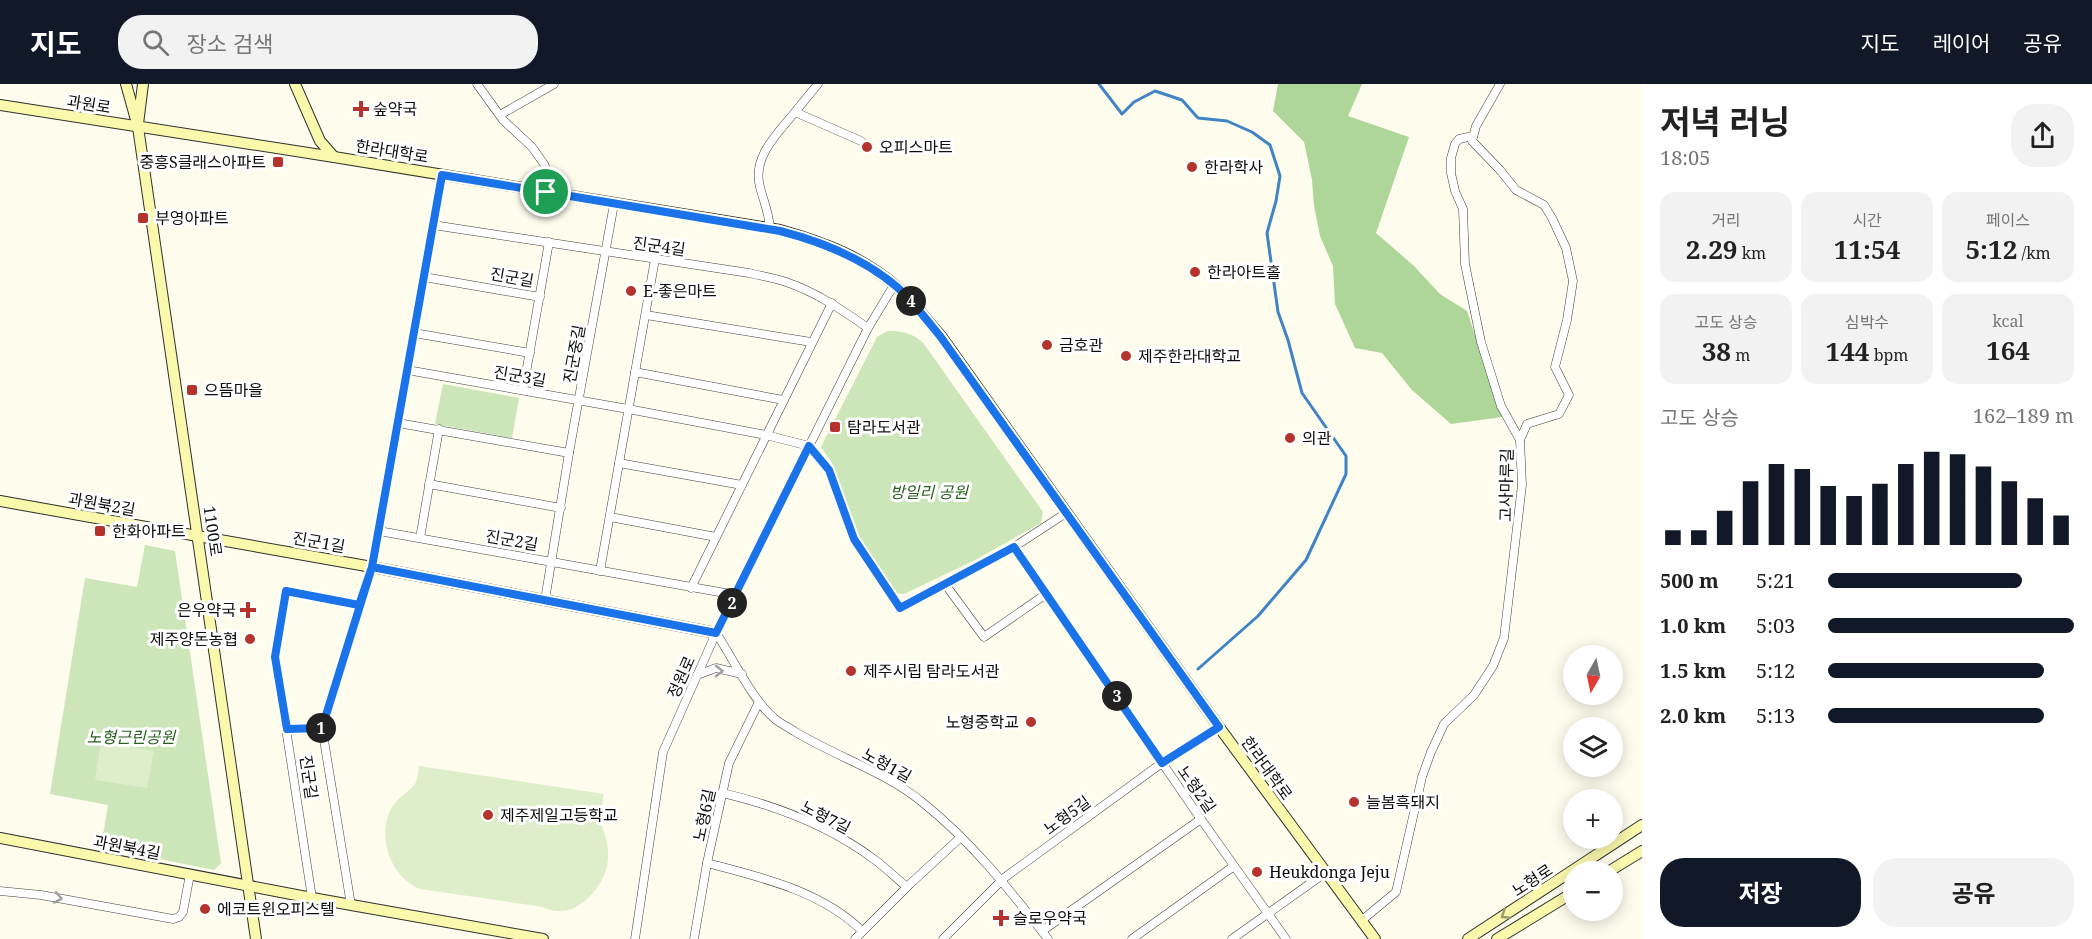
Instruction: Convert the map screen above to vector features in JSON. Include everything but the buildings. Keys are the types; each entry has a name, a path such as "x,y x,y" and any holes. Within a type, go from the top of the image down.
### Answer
{"main road":[{"name":"1100로","path":"126,84 138,127 256,939"},
{"name":"1100로","path":"138,127 143,84"},
{"path":"295,84 320,141 334,157"},
{"name":"과원로","path":"0,105 138,127"},
{"name":"한라대학로","path":"138,127 770,229 816,240 847,254 894,285 915,305 940,336 1219,727 1374,939"},
{"name":"과원북2길","path":"0,501 199,536"},
{"name":"진군1길","path":"199,536 716,633"},
{"name":"노형로","path":"1468,939 1642,825"},
{"name":"과원북4길","path":"0,838 248,885"},
{"path":"1623,863 1642,851"},
{"path":"248,885 509,936 543,939"},
{"name":"노형로","path":"1497,939 1563,899"}],"street":[{"path":"477,84 500,115 532,147 544,164 549,176 546,192"},
{"path":"500,115 554,84"},
{"path":"770,229 769,210 759,185 759,167 765,149 818,84"},
{"path":"1500,84 1476,126 1473,136 1459,139 1455,144 1451,158 1451,173 1455,191 1463,209 1466,264 1481,342 1501,406 1520,440"},
{"path":"795,112 861,141"},
{"name":"고사마루길","path":"1361,921 1396,892 1422,777 1431,752 1444,724 1474,695 1492,666 1504,638 1522,485 1520,440 1527,424 1559,414 1569,396 1555,367 1567,320 1573,281 1566,248 1544,205 1515,190 1500,170 1472,141 1473,136"},
{"name":"진군길","path":"351,905 322,728 372,567 442,175"},
{"name":"진군중길","path":"545,600 614,204"},
{"name":"진군4길","path":"433,225 749,273 784,281 832,303 868,328"},
{"name":"진군길","path":"424,278 540,297 549,242"},
{"path":"600,571 655,259"},
{"name":"정원로","path":"635,939 663,752 716,633 868,328 894,285"},
{"path":"523,390 540,297"},
{"path":"691,588 832,303"},
{"path":"646,315 811,342"},
{"path":"414,333 530,352"},
{"name":"진군3길","path":"407,370 766,435 809,446"},
{"path":"635,372 783,400"},
{"path":"398,423 569,453"},
{"path":"420,538 439,429"},
{"path":"809,446 829,470 854,539 900,608 1014,547 1066,513"},
{"path":"619,463 742,485"},
{"path":"429,484 561,508"},
{"path":"610,517 716,537"},
{"name":"진군2길","path":"379,531 736,595"},
{"name":"노형2길","path":"1014,547 1286,939"},
{"path":"945,584 984,637 1046,594"},
{"name":"진군길","path":"312,898 275,657 286,591 359,605"},
{"name":"노형1길","path":"716,633 759,702 775,719 812,742 874,771 921,800 961,837 1002,881 1048,939"},
{"path":"697,675 716,668 742,674"},
{"name":"노형6길","path":"694,939 707,863 729,764 759,702"},
{"name":"노형5길","path":"943,939 1002,881 1162,763 1219,727"},
{"path":"287,729 322,728"},
{"name":"노형7길","path":"723,793 758,801 809,821 875,860 907,887"},
{"path":"1042,931 1201,819"},
{"path":"855,939 961,837"},
{"path":"707,863 792,889 848,917 862,931"},
{"path":"1132,939 1234,866"},
{"path":"1232,939 1325,873"},
{"path":"0,891 41,895 173,919 179,917 183,912 190,874"}],"green space":[{"path":"1278,84 1362,84 1348,116 1409,137 1376,233 1414,266 1440,294 1467,311 1502,417 1451,424 1412,390 1382,353 1355,348 1335,304 1333,266 1320,236 1304,142 1273,111"},
{"name":"방일리 공원","path":"887,331 907,333 924,344 1043,512 1041,523 977,559 904,594 893,593 861,541 832,463 821,447 877,337"},
{"path":"443,384 519,398 512,438 435,424"},
{"name":"노형근린공원","path":"145,545 175,551 221,863 214,870 101,847 108,805 50,794 85,578 137,587"},
{"path":"101,742 154,751 147,788 95,780"},
{"path":"419,766 604,794 601,811 593,810 604,833 608,855 607,866 597,888 577,906 569,910 555,911 537,906 420,889 410,883 394,865 386,843 385,830 392,807 415,784"}],"waterway":[{"path":"1099,84 1122,114 1134,102 1155,91 1182,100 1198,118 1227,121 1252,132 1270,145 1280,176 1267,233 1278,312 1302,393 1346,456 1346,474 1306,560 1258,616 1198,669"}],"place":[{"name":"숲약국","path":"361,109"},
{"name":"오피스마트","path":"867,147"},
{"name":"중흥S클래스아파트","path":"278,162"},
{"name":"한라학사","path":"1192,167"},
{"name":"부영아파트","path":"143,218"},
{"name":"한라아트홀","path":"1195,272"},
{"name":"E-좋은마트","path":"631,291"},
{"name":"금호관","path":"1047,345"},
{"name":"제주한라대학교","path":"1126,356"},
{"name":"으뜸마을","path":"192,390"},
{"name":"탐라도서관","path":"835,427"},
{"name":"의관","path":"1290,438"},
{"name":"한화아파트","path":"100,531"},
{"name":"은우약국","path":"248,610"},
{"name":"제주양돈농협","path":"250,639"},
{"name":"제주시립 탐라도서관","path":"851,671"},
{"name":"노형중학교","path":"1031,722"},
{"name":"늘봄흑돼지","path":"1354,802"},
{"name":"제주제일고등학교","path":"488,815"},
{"name":"Heukdonga Jeju","path":"1257,872"},
{"name":"에코트윈오피스텔","path":"205,909"},
{"name":"슬로우약국","path":"1001,918"}],"route":[{"path":"546,192 442,175 372,567 322,728 287,729 275,657 286,591 359,605 372,567 716,633 809,446 829,470 854,539 900,608 1014,547 1162,763 1219,727 940,336 915,305 894,285 868,266 816,240 780,231 546,192"}]}
